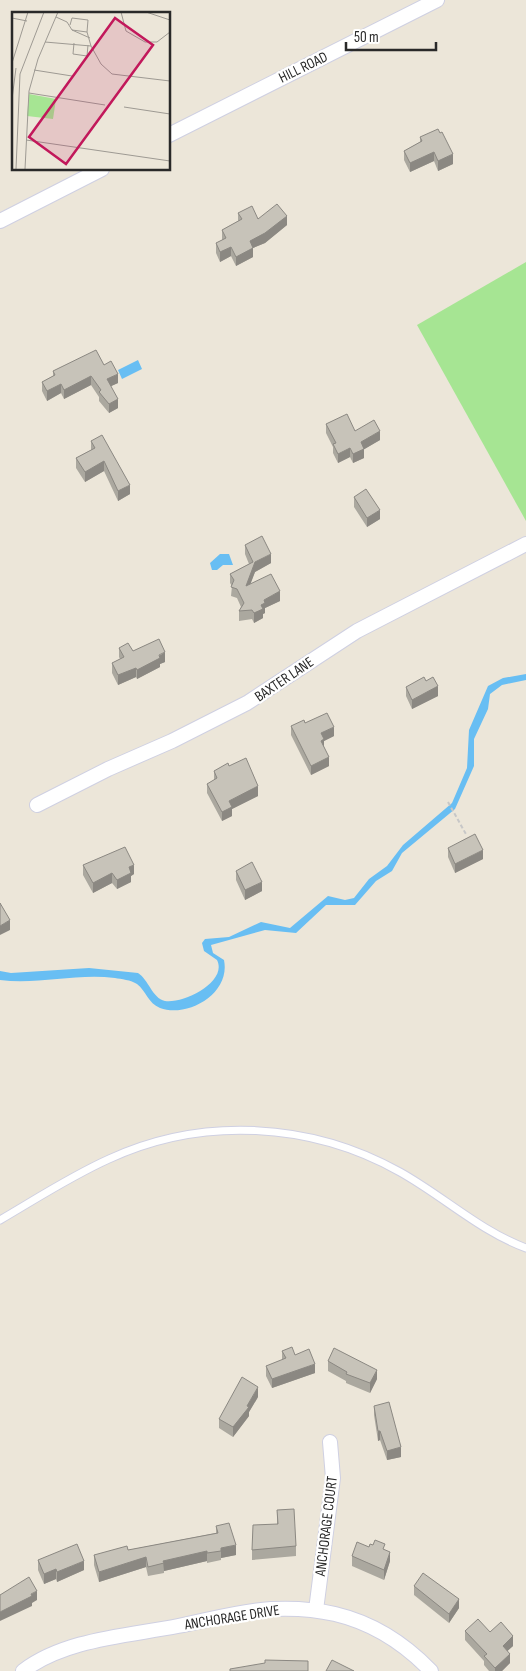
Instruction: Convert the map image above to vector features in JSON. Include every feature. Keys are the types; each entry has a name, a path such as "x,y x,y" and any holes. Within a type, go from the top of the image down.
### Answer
{"street":[{"name":"HILL ROAD","path":"170,134 437,0"},
{"path":"0,221 100,170"},
{"name":"BAXTER LANE","path":"37,805 108,769 172,741 247,704 357,631 526,544"},
{"name":"ANCHORAGE COURT","path":"316,1610 333,1478 330,1442"},
{"name":"ANCHORAGE DRIVE","path":"22,1671 52,1655 100,1641 256,1611 316,1610 354,1620 385,1633 408,1649 431,1671"}],"lane":[{"path":"0,1220 107,1160 138,1147 193,1133 247,1129 312,1138 358,1152 402,1172 500,1236 526,1248"}],"path":[{"path":"448,802 467,836"}],"green space":[{"path":"526,262 526,521 417,325"}],"water":[{"path":"138,360 142,369 122,379 118,370"},
{"path":"220,554 229,554 233,565 223,565 217,570 212,570 210,563"},
{"path":"526,674 526,680 502,685 490,694 488,709 474,739 474,766 455,809 402,853 392,871 376,881 355,905 326,905 296,933 265,930 211,945 213,953 224,960 224,972 221,983 214,993 205,1000 194,1006 171,1010 156,1006 137,984 115,978 86,977 29,981 0,980 0,971 11,973 89,968 138,973 154,993 165,1001 182,999 202,990 216,976 219,968 217,960 204,951 202,943 205,939 229,937 261,922 290,928 328,896 345,900 354,898 369,879 387,866 403,845 452,803 467,768 469,730 488,686 503,678"}],"building":[{"path":"438,129 440,133 442,132 453,154 438,161 434,152 410,163 404,151 422,141 420,137"},
{"path":"277,204 287,216 265,233 250,241 253,248 236,257 231,247 220,252 216,243 226,238 222,230 242,219 238,213 252,206 258,219"},
{"path":"96,350 104,365 111,361 118,374 107,379 118,399 109,404 99,392 101,390 91,376 64,390 61,384 47,391 42,382 55,375 53,371"},
{"path":"347,414 355,431 374,420 380,431 361,442 364,449 353,454 350,448 338,454 333,444 336,443 326,424"},
{"path":"102,435 130,485 118,491 104,461 85,472 76,458 95,448 91,441"},
{"path":"366,489 380,510 367,518 354,497"},
{"path":"262,536 271,554 255,562 246,586 271,574 280,591 264,600 265,603 261,605 263,609 254,613 252,610 239,611 244,603 237,589 231,587 234,580 230,574 253,562 245,545"},
{"path":"159,639 165,652 159,655 160,658 137,670 136,668 118,675 112,663 124,657 119,648 128,643 133,651"},
{"path":"424,677 426,681 433,677 438,686 412,700 406,687"},
{"path":"327,713 334,727 321,733 324,739 321,741 329,757 311,766 291,726 304,720 305,723"},
{"path":"246,758 258,786 229,801 232,807 222,812 207,784 217,778 214,771 228,763 229,766"},
{"path":"475,834 483,850 455,864 448,848"},
{"path":"125,847 134,865 129,867 131,873 117,880 112,873 93,883 83,865"},
{"path":"252,862 262,882 245,890 236,871"},
{"path":"0,903 10,920 0,926"},
{"path":"292,1347 295,1355 309,1349 315,1364 272,1379 266,1366 286,1358 282,1351"},
{"path":"334,1348 377,1370 370,1383 346,1374 347,1372 328,1361"},
{"path":"242,1377 258,1387 247,1406 249,1407 233,1427 219,1419"},
{"path":"389,1402 401,1447 387,1451 380,1431 378,1431 374,1406"},
{"path":"294,1509 296,1546 252,1550 253,1525 278,1524 277,1510"},
{"path":"229,1523 236,1545 221,1548 221,1551 207,1553 207,1551 163,1561 164,1563 148,1567 146,1557 99,1572 94,1555 127,1546 128,1550 218,1533 216,1526"},
{"path":"375,1540 385,1544 383,1549 390,1552 384,1570 352,1556 357,1542 369,1547 370,1544 373,1545"},
{"path":"77,1544 84,1561 57,1572 56,1569 44,1574 38,1560"},
{"path":"423,1573 459,1599 449,1614 414,1586"},
{"path":"29,1577 37,1591 31,1594 32,1596 0,1612 0,1595"},
{"path":"478,1619 490,1632 501,1622 513,1636 503,1646 510,1654 495,1668 484,1656 487,1654 465,1631"},
{"path":"265,1660 308,1661 308,1671 230,1671 230,1669 265,1663"},
{"path":"332,1660 354,1671 326,1671"}]}
